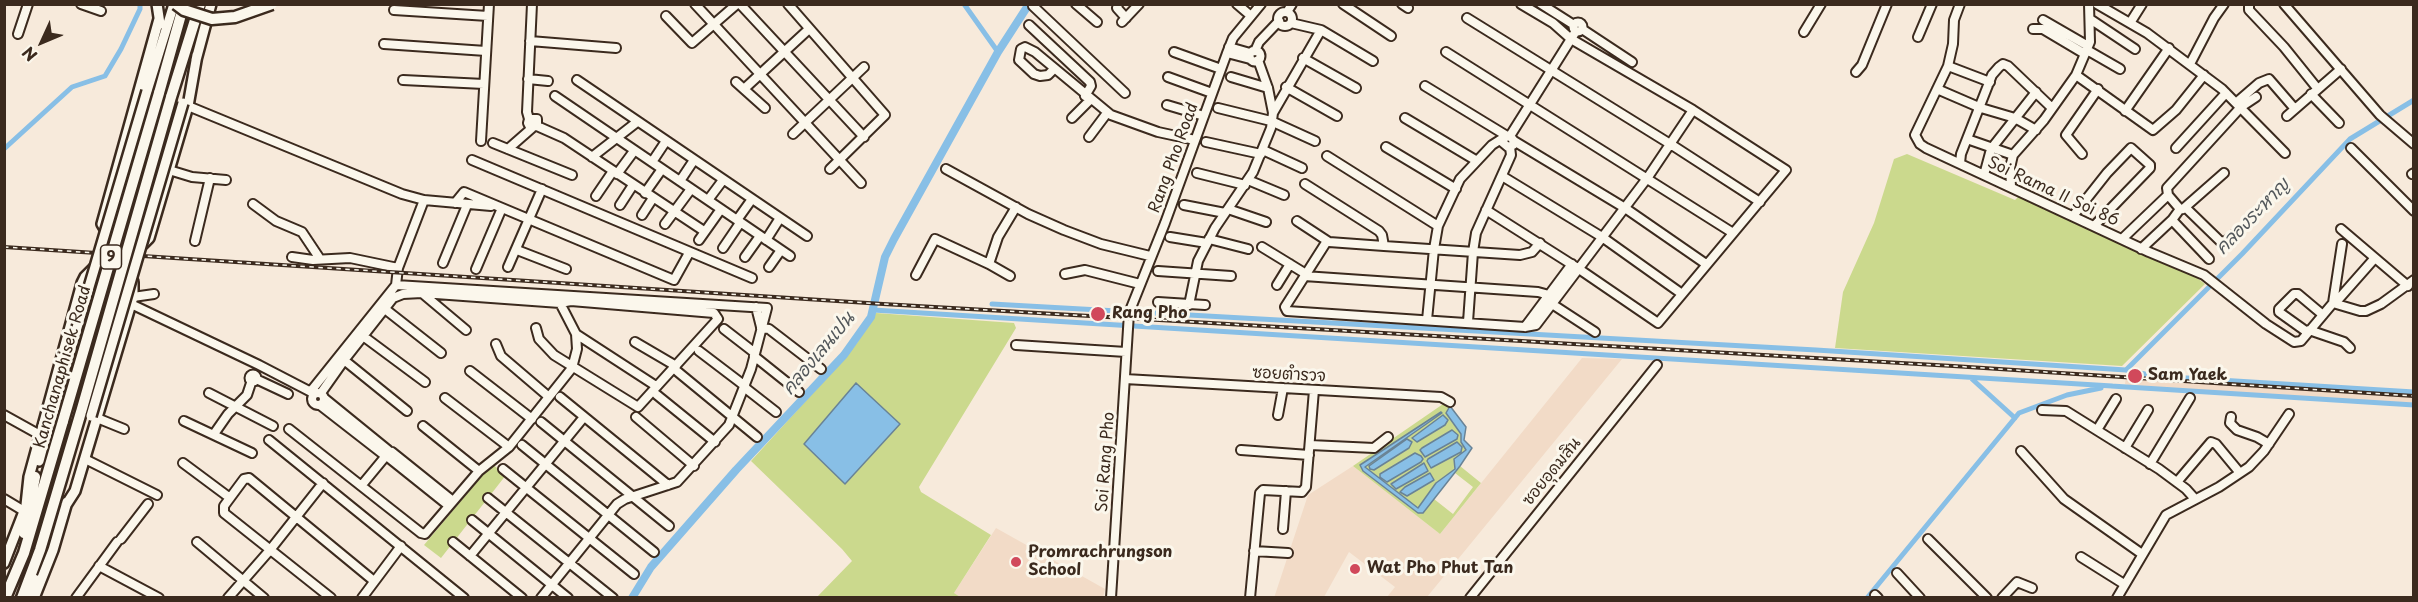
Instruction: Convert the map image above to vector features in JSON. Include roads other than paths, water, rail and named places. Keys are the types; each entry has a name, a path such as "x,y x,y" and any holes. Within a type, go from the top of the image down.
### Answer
{"highway":[{"path":"175,4 184,10 212,19 235,17 273,4"},
{"name":"Kanchanaphisek Road","path":"5,597 27,542 184,4"},
{"name":"Kanchanaphisek Road","path":"22,597 90,415 171,98 200,4"},
{"path":"11,586 35,477"},
{"path":"32,597 42,542"}],"main road":[{"path":"4,563 9,537 25,508 35,477 160,45 175,4"},
{"path":"159,19 102,224 108,234 127,242 143,244 147,242 169,170 211,4"},
{"path":"205,27 218,4"},
{"path":"158,6 160,45"},
{"path":"32,597 49,561 90,415 185,104"},
{"path":"25,508 29,477 85,277 94,268 112,270 133,282 132,301 90,415 85,459 75,491 66,505"}],"street":[{"path":"18,34 28,4"},
{"path":"81,4 101,11"},
{"path":"481,141 489,4"},
{"path":"508,149 535,127 537,119 529,119 527,112 532,4"},
{"path":"695,4 861,183"},
{"path":"666,16 692,44 738,4 864,137"},
{"path":"788,4 885,115 830,169"},
{"path":"1076,4 1097,22"},
{"path":"1118,4 1117,8 1124,20 1139,4"},
{"path":"1238,4 1251,16"},
{"name":"Rang Pho Road","path":"1127,327 1130,310 1228,50 1261,4"},
{"path":"1292,4 1287,12 1279,15 1279,21 1283,26 1291,23 1321,30 1373,60"},
{"path":"1343,4 1391,36"},
{"path":"1486,210 1572,264 1657,324 1785,173 1784,167 1693,110 1571,39 1553,23 1521,4"},
{"path":"1541,4 1632,62"},
{"path":"1804,32 1821,4"},
{"path":"1856,72 1862,65 1887,4"},
{"path":"1918,37 1932,4"},
{"name":"Soi Rama II Soi 86","path":"1960,4 1953,20 1953,44 1948,66 1915,135 1920,144 2141,249 2204,275 2266,324 2294,342 2301,341 2308,331"},
{"path":"2011,186 2010,168 2013,155 2036,129 2076,75 2087,50 2089,4"},
{"path":"2097,4 2169,48 2204,75 2239,105 2285,153"},
{"path":"2130,23 2142,4"},
{"path":"2190,64 2224,4"},
{"path":"2249,4 2249,9 2284,47 2339,123"},
{"path":"2284,4 2384,119 2414,144"},
{"path":"1032,7 1125,93"},
{"path":"394,10 488,16"},
{"path":"1287,12 1292,16 1291,23"},
{"path":"1467,18 1760,202"},
{"path":"2043,20 2120,69"},
{"path":"2090,20 2135,49"},
{"path":"1272,117 1268,88 1253,56 1259,42 1279,21"},
{"path":"1029,25 1090,82 1088,98 1072,118"},
{"path":"1468,322 1476,233 1511,154 1509,140 1577,28"},
{"path":"744,89 809,29"},
{"path":"2034,29 2043,29 2087,50"},
{"path":"1190,305 1198,261 1208,241 1247,183 1262,152 1272,117 1286,87 1321,30"},
{"path":"530,41 616,48"},
{"path":"384,44 486,51"},
{"path":"1054,69 1047,75 1034,74 1019,60 1021,49 1025,47 1035,52 1107,113 1158,132 1195,140"},
{"path":"2125,111 2169,48"},
{"path":"1228,50 1253,56"},
{"path":"1174,52 1221,69"},
{"path":"1446,52 1648,177 1733,233"},
{"path":"1303,58 1356,88"},
{"path":"1960,163 1992,75 2003,64 2008,66 2052,108"},
{"path":"1948,66 1990,82"},
{"path":"793,134 864,68"},
{"path":"2287,116 2341,69"},
{"path":"2076,75 2150,129 2155,129 2176,110 2204,75"},
{"path":"1168,77 1212,93"},
{"path":"1231,77 1268,88"},
{"path":"528,79 548,81"},
{"path":"2122,239 2168,195 2168,188 2259,83 2269,79 2295,110"},
{"path":"403,80 484,84"},
{"path":"577,80 807,236"},
{"path":"736,82 765,108"},
{"path":"1425,86 1509,140 1625,208 1706,264"},
{"path":"1286,87 1337,116"},
{"path":"1937,88 1981,108 2015,118 2036,129"},
{"path":"2082,154 2066,135 2098,89"},
{"path":"1984,175 1991,149 2036,92"},
{"path":"2176,148 2226,93"},
{"path":"555,96 790,256"},
{"path":"2239,105 2256,97"},
{"path":"185,104 402,194 424,200 500,207"},
{"path":"1167,105 1204,116"},
{"path":"1218,108 1272,117 1315,141"},
{"path":"1327,241 1285,307 1287,310 1525,327 1579,269 1648,177 1693,110"},
{"path":"1089,137 1107,113"},
{"path":"1404,118 1477,161"},
{"path":"592,157 637,122"},
{"path":"535,127 564,138 704,231"},
{"path":"1967,139 2013,155"},
{"path":"1427,320 1438,226 1468,169 1492,145 1509,140"},
{"path":"652,162 666,141"},
{"path":"1206,142 1262,152 1302,168"},
{"path":"493,143 572,175"},
{"path":"1386,147 1456,189"},
{"path":"2073,216 2107,173 2131,148 2150,165 2150,168 2094,226"},
{"path":"2351,148 2412,206"},
{"path":"596,196 634,150"},
{"path":"1327,156 1438,226"},
{"path":"472,160 752,278"},
{"path":"680,181 694,160"},
{"path":"645,192 662,169"},
{"path":"946,169 1064,230 1101,244 1150,256"},
{"path":"169,170 192,177 226,180"},
{"path":"1197,173 1247,183 1284,195"},
{"path":"2141,249 2224,173"},
{"path":"1502,176 1602,237 1682,294"},
{"path":"195,241 210,178"},
{"path":"708,200 723,180"},
{"path":"1305,184 1379,231 1384,246"},
{"path":"620,205 633,185"},
{"path":"508,267 542,189"},
{"path":"665,224 691,189"},
{"path":"455,203 464,192 674,280 689,253"},
{"path":"2168,195 2220,241 2225,242 2235,234"},
{"path":"642,215 654,198"},
{"path":"723,248 752,199"},
{"path":"318,396 396,285 398,268 424,200"},
{"path":"253,204 276,221 302,232 320,259"},
{"path":"443,263 467,205"},
{"path":"1184,206 1227,211 1266,222"},
{"path":"476,269 500,207"},
{"path":"989,264 998,237 1016,207"},
{"path":"699,240 721,209"},
{"path":"745,257 780,218"},
{"path":"2172,220 2209,259"},
{"path":"1297,221 1327,241 1525,255 1532,252 1540,243"},
{"path":"2335,303 2366,311 2381,304 2411,283 2374,259 2341,229"},
{"path":"1170,237 1208,241 1248,249"},
{"path":"916,275 935,239 1010,276"},
{"path":"2335,303 2342,244"},
{"path":"1262,247 1305,275 1470,289 1538,292 1595,332"},
{"path":"517,250 566,269"},
{"path":"769,267 781,250"},
{"path":"292,257 350,258 398,268"},
{"path":"2308,331 2374,259"},
{"path":"1277,285 1290,264"},
{"path":"1549,300 1572,264"},
{"path":"1065,274 1085,270 1140,284"},
{"path":"1158,271 1231,276"},
{"path":"396,285 767,308 744,387 732,417 715,442 677,482 633,496 617,504 542,597"},
{"path":"318,396 363,336 398,295 422,293 560,303 571,301 714,313 718,319 677,369 638,407 572,368 546,347 539,339 536,328"},
{"path":"422,293 466,330"},
{"path":"132,301 154,294"},
{"path":"2323,315 2298,294 2294,294 2279,309 2279,312 2308,331 2344,342 2350,348"},
{"path":"132,301 318,396 387,454 451,503"},
{"path":"1158,302 1205,305"},
{"path":"289,429 423,534 478,471 509,447 572,368 577,349 576,334 560,303"},
{"path":"756,307 761,328"},
{"path":"385,309 441,353"},
{"name":"Soi Rang Pho","path":"1111,597 1127,327"},
{"path":"761,328 770,329 821,369"},
{"path":"724,329 799,392"},
{"path":"576,334 657,390 715,442"},
{"path":"363,336 425,382"},
{"path":"635,342 677,369 757,436"},
{"path":"496,344 501,356 549,397"},
{"path":"1016,345 1126,352"},
{"path":"699,351 776,412"},
{"path":"344,360 407,411"},
{"path":"214,434 228,414 247,395 260,365"},
{"name":"ซอยอุดมสิน","path":"1470,597 1657,365"},
{"path":"470,371 532,419"},
{"path":"254,378 288,394"},
{"name":"ซอยตำรวจ","path":"1125,379 1441,397 1450,402"},
{"path":"1278,415 1283,388"},
{"path":"1250,597 1261,492 1302,492 1306,489 1314,390"},
{"path":"209,393 273,426"},
{"path":"560,397 668,485"},
{"path":"445,398 509,447"},
{"path":"2150,464 2190,398"},
{"path":"2097,430 2116,399"},
{"path":"2042,410 2066,411 2177,482 2195,499"},
{"path":"2125,448 2148,410"},
{"path":"2117,597 2166,516 2240,473 2257,459 2289,414"},
{"path":"4,415 40,435"},
{"path":"90,415 124,429"},
{"path":"470,556 543,464 584,417"},
{"path":"636,417 694,466"},
{"path":"2231,417 2230,423 2237,430 2269,444"},
{"path":"184,421 252,453"},
{"path":"541,422 669,526"},
{"path":"423,426 478,471"},
{"path":"1310,445 1374,448 1388,437"},
{"path":"269,440 464,597"},
{"path":"2177,482 2211,442 2216,444 2240,473"},
{"path":"522,445 654,552"},
{"path":"1241,450 1309,454"},
{"path":"2021,451 2064,499 2142,554"},
{"path":"361,486 387,454"},
{"path":"85,459 157,495"},
{"path":"183,463 230,498"},
{"path":"503,470 634,574"},
{"path":"331,597 224,513 224,506 244,479 249,478 374,581"},
{"path":"228,597 270,550 323,483"},
{"path":"1283,529 1286,491"},
{"path":"488,498 614,597"},
{"path":"4,500 25,508"},
{"path":"76,597 148,504"},
{"path":"472,520 568,597"},
{"path":"1928,539 1987,597"},
{"path":"197,542 264,597"},
{"path":"453,542 522,597"},
{"path":"362,597 401,546"},
{"path":"1254,551 1288,553"},
{"path":"2081,557 2124,584"},
{"path":"99,566 159,597"},
{"path":"1897,573 1920,597"},
{"path":"2004,597 2017,582 2032,588"}],"water":[{"path":"856,383 900,424 845,484 804,444"},
{"path":"1450,406 1466,427 1464,440 1472,448 1423,513 1418,513 1363,471 1360,465 1441,412 1365,467 1418,508 1436,483 1455,469 1454,459 1466,450 1461,442 1461,434 1446,413"},
{"path":"1443,415 1448,420 1445,425 1417,442 1412,438"},
{"path":"1452,430 1458,435 1457,439 1425,457 1420,450 1422,448"},
{"path":"1407,439 1412,442 1409,448 1374,470 1370,469 1369,466"},
{"path":"1457,442 1462,447 1461,452 1431,468 1428,459"},
{"path":"1415,453 1423,459 1421,462 1387,482 1380,477 1380,474"},
{"path":"1424,463 1428,471 1396,489 1391,484"},
{"path":"1430,473 1434,480 1407,496 1400,492 1405,487"}],"waterway":[{"path":"4,149 72,87 105,76 121,49 140,9 140,4"},
{"path":"964,4 998,52"},
{"name":"คลองเลนเปน","path":"632,598 651,567 736,470 844,355 871,317 885,257 894,239 998,52 1029,4"},
{"name":"คลองระหาญ","path":"2126,370 2242,254 2350,139 2414,100"},
{"path":"992,304 1816,350 2126,370 2154,376 2414,392"},
{"path":"873,310 2112,386"},
{"path":"1972,379 2015,418"},
{"path":"2111,386 2414,405"},
{"path":"1867,598 2019,413 2067,395 2101,388"}],"railway":[{"path":"4,247 883,304 1953,366 2414,396"}],"place":[{"name":"Rang Pho","path":"1098,314"},
{"name":"Sam Yaek","path":"2135,376"},
{"name":"Promrachrungson School","path":"1016,562"},
{"name":"Wat Pho Phut Tan","path":"1355,569"}]}
